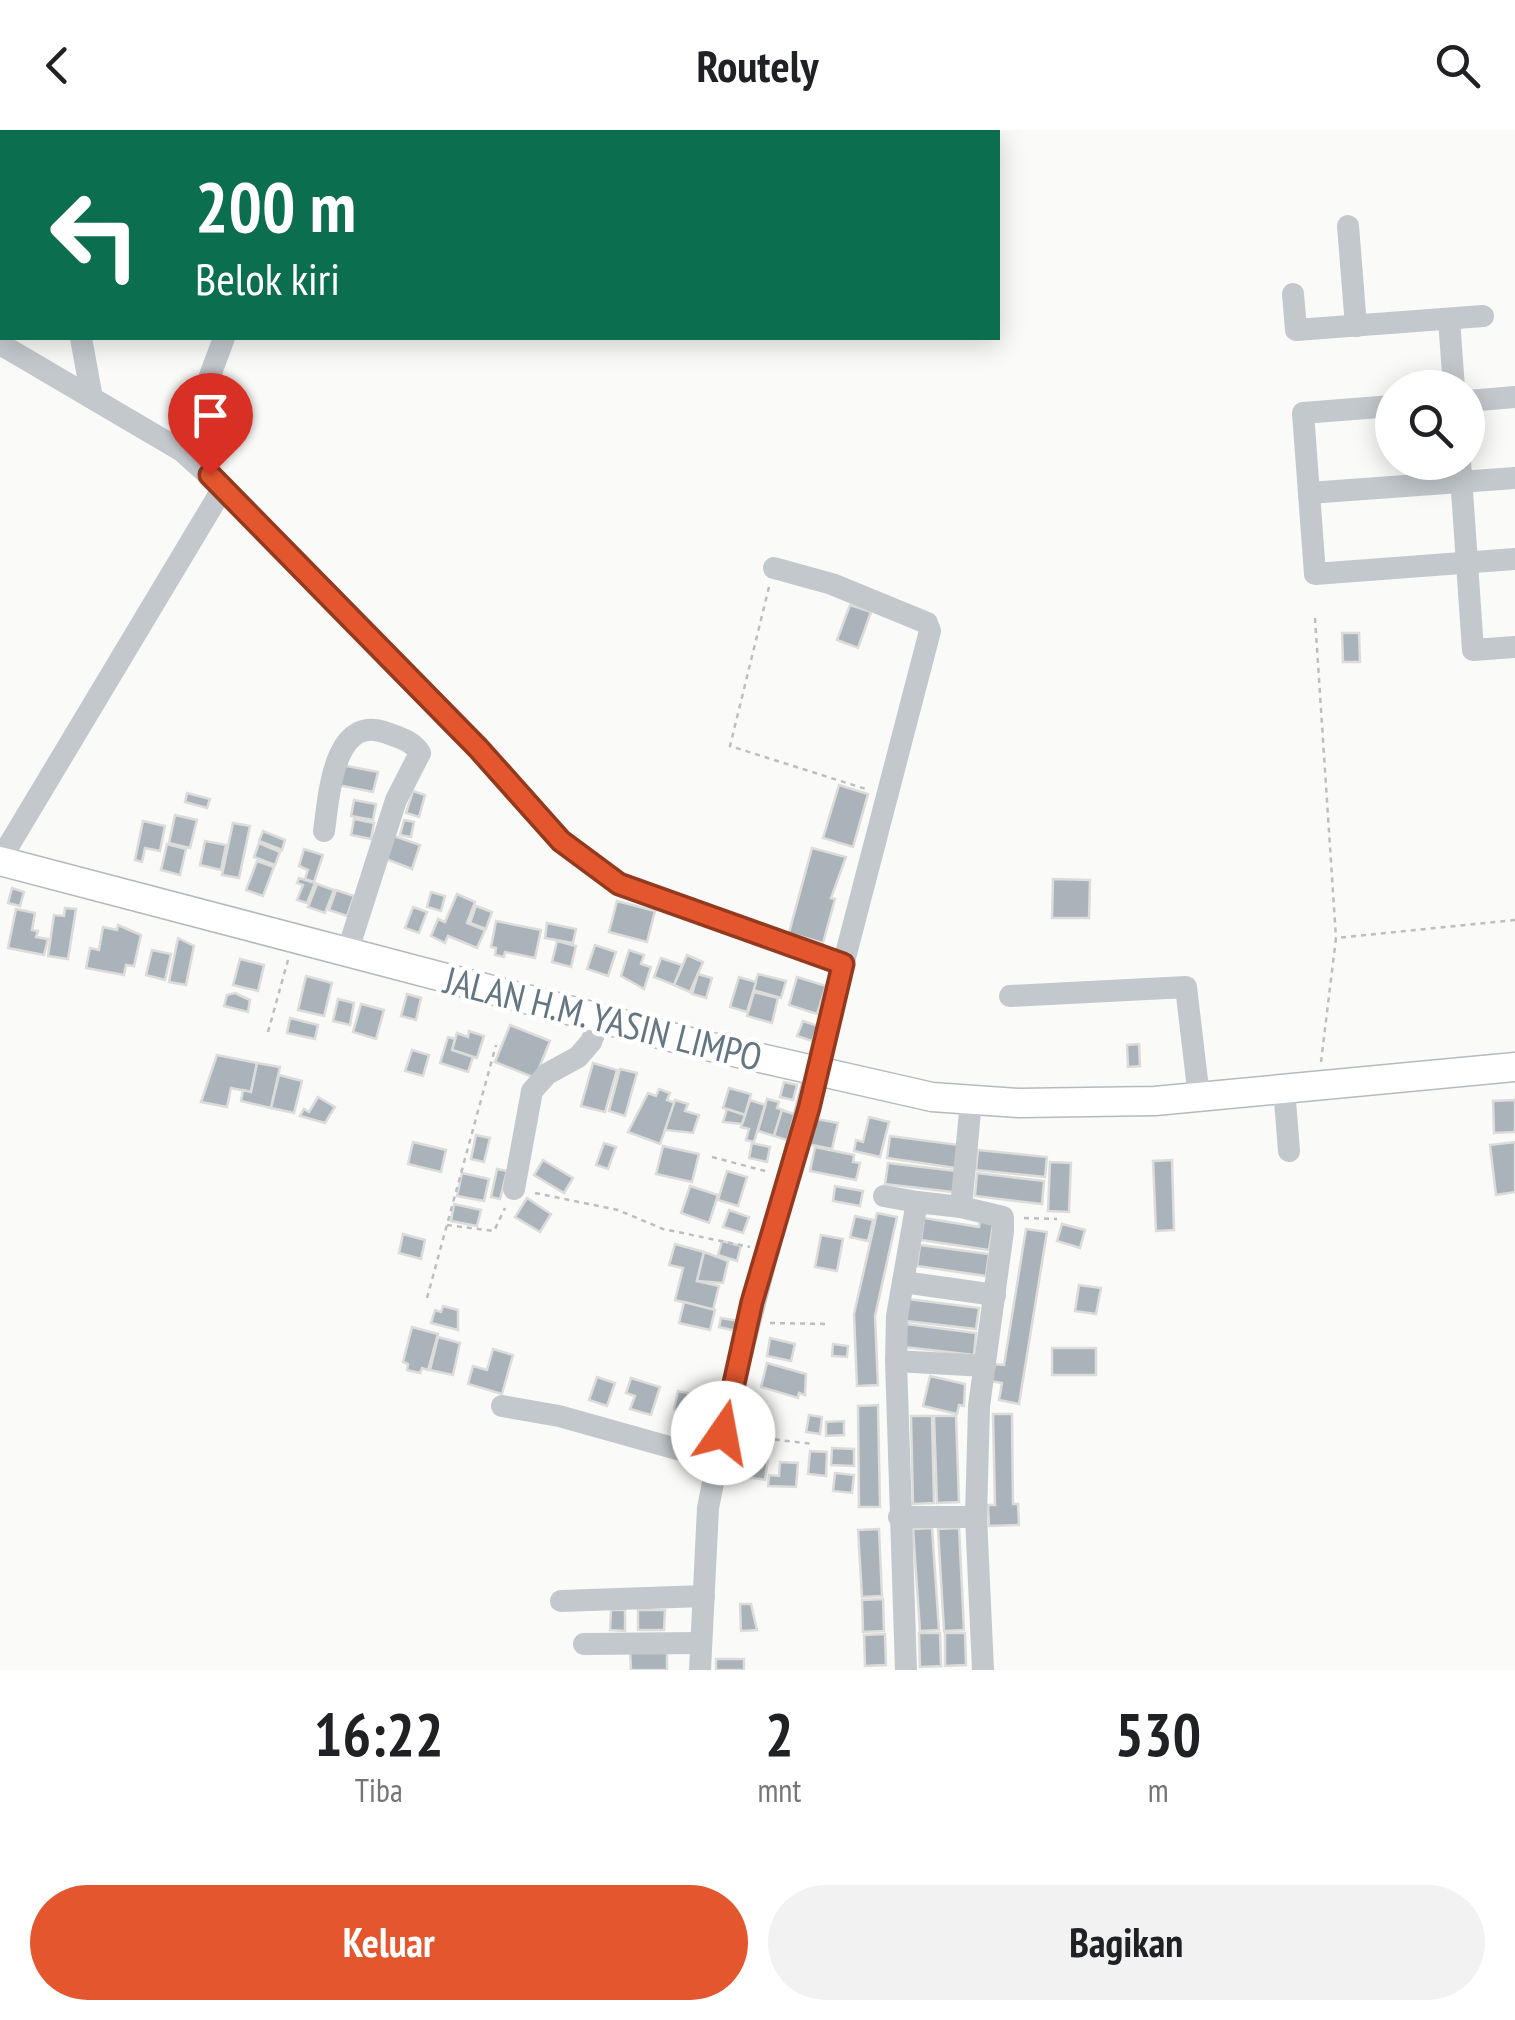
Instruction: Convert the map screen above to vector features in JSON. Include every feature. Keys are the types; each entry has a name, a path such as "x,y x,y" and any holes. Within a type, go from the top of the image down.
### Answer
{"main road":[{"name":"JALAN H.M. YASIN LIMPO","path":"0,860 818,1074 971,1101 1154,1101 1515,1067"}],"street":[{"path":"1348,226 1356,326"},
{"path":"1293,294 1296,330 1483,316"},
{"path":"1449,318 1453,370"},
{"path":"80,340 92,398"},
{"path":"182,451 223,340"},
{"path":"0,344 182,451 478,748 561,841 619,884 843,964"},
{"path":"1485,400 1515,397"},
{"path":"1375,407 1303,413 1315,574 1515,559"},
{"path":"1485,475 1515,478"},
{"path":"1309,494 1405,480"},
{"path":"1461,480 1474,650 1515,647"},
{"path":"0,860 223,488"},
{"path":"700,1670 708,1508 716,1460 930,626 832,584 774,568"},
{"path":"324,831 334,768 348,740 376,728 416,746 420,754 417,764 396,800 348,954"},
{"path":"1010,996 1186,987 1198,1097"},
{"path":"514,1188 536,1083 578,1057 592,1042 601,1016"},
{"path":"1284,1088 1289,1151"},
{"path":"961,1208 971,1101"},
{"path":"884,1196 1003,1217 984,1366 976,1517 983,1670"},
{"path":"906,1670 896,1361 903,1282 917,1202"},
{"path":"903,1282 995,1295"},
{"path":"896,1361 984,1366"},
{"path":"502,1406 558,1416 716,1460"},
{"path":"899,1517 976,1517"},
{"path":"561,1601 704,1596"},
{"path":"584,1644 701,1643"}],"path":[{"path":"774,568 730,746 885,795"},
{"path":"1315,618 1336,938 1321,1062"},
{"path":"1336,938 1515,920"},
{"path":"268,1032 293,939"},
{"path":"427,1298 496,1045"},
{"path":"712,1157 790,1178"},
{"path":"447,1224 494,1231 514,1188 618,1210 663,1228 769,1252"},
{"path":"1003,1217 1057,1219"},
{"path":"749,1323 828,1324"},
{"path":"723,1433 813,1444"}],"building":[{"path":"850,605 871,612 858,648 837,640"},
{"path":"1342,633 1359,633 1360,662 1343,662"},
{"path":"342,765 378,772 373,792 338,785"},
{"path":"839,785 868,794 853,847 823,838"},
{"path":"413,791 425,795 419,817 406,813"},
{"path":"187,793 210,799 207,808 185,802"},
{"path":"354,800 376,804 373,820 351,816"},
{"path":"175,815 197,820 190,848 169,843"},
{"path":"354,819 374,823 371,839 351,835"},
{"path":"404,820 414,822 411,837 400,835"},
{"path":"143,821 165,826 160,851 145,848 142,862 135,860"},
{"path":"233,823 250,826 239,878 222,875"},
{"path":"263,831 285,840 282,850 259,841"},
{"path":"394,836 420,845 412,869 386,859"},
{"path":"205,841 226,845 221,870 200,865"},
{"path":"259,843 280,852 275,865 254,857"},
{"path":"167,844 186,849 180,875 161,870"},
{"path":"812,848 846,857 831,898 835,899 823,943 789,933"},
{"path":"304,849 323,855 314,882 305,879 308,870 299,866"},
{"path":"257,861 274,867 263,896 246,890"},
{"path":"299,878 315,883 307,903 297,900 303,885 297,883"},
{"path":"1053,879 1090,880 1089,918 1052,918"},
{"path":"317,884 334,890 325,913 308,907"},
{"path":"12,888 24,892 20,906 8,903"},
{"path":"336,890 354,896 347,916 329,910"},
{"path":"431,892 445,896 441,911 427,907"},
{"path":"457,894 475,902 467,923 485,930 477,948 448,936 445,943 431,936 438,919 445,922"},
{"path":"617,901 655,911 647,942 609,932"},
{"path":"476,906 492,912 486,929 470,923"},
{"path":"413,907 427,912 419,933 405,928"},
{"path":"65,908 76,909 68,959 48,956 54,915 64,916"},
{"path":"16,909 35,913 32,930 38,931 36,937 48,939 44,955 8,948"},
{"path":"496,921 541,930 535,958 505,952 504,957 495,955 496,948 491,947"},
{"path":"547,923 576,929 573,943 545,938"},
{"path":"118,925 141,935 134,966 126,965 124,975 86,968 90,948 99,950 103,927 117,930"},
{"path":"178,938 194,946 186,985 169,982"},
{"path":"557,941 576,946 571,967 552,962"},
{"path":"595,945 616,952 608,976 587,969"},
{"path":"152,950 171,954 165,980 146,975"},
{"path":"629,950 644,955 641,964 651,967 644,989 621,976"},
{"path":"687,955 703,962 690,992 674,985"},
{"path":"661,958 682,965 674,985 654,977"},
{"path":"240,959 264,965 258,991 233,985"},
{"path":"698,974 712,978 706,998 692,994"},
{"path":"758,974 786,981 781,998 753,990"},
{"path":"306,976 332,983 324,1016 298,1010"},
{"path":"739,977 756,982 747,1012 730,1007"},
{"path":"797,977 826,986 817,1014 789,1005"},
{"path":"754,992 778,998 772,1023 747,1016"},
{"path":"235,993 250,1000 248,1012 224,1006 227,995"},
{"path":"407,994 421,998 416,1020 401,1016"},
{"path":"338,999 354,1003 350,1025 333,1021"},
{"path":"361,1004 384,1010 376,1039 353,1032"},
{"path":"290,1018 318,1025 315,1039 287,1033"},
{"path":"803,1021 818,1026 812,1041 797,1036"},
{"path":"510,1025 550,1041 535,1078 495,1062"},
{"path":"469,1031 484,1036 477,1058 452,1050 457,1033 468,1037"},
{"path":"448,1037 455,1039 452,1050 473,1057 468,1072 440,1063"},
{"path":"1139,1044 1140,1066 1128,1067 1127,1045"},
{"path":"412,1050 429,1055 423,1076 405,1071"},
{"path":"217,1055 257,1063 251,1092 231,1088 227,1107 201,1102"},
{"path":"257,1063 280,1067 271,1108 241,1101 243,1090 251,1092"},
{"path":"593,1063 617,1070 605,1112 581,1106"},
{"path":"620,1069 637,1073 625,1116 609,1111"},
{"path":"279,1075 302,1081 294,1113 271,1108"},
{"path":"784,1082 797,1085 793,1100 780,1097"},
{"path":"729,1088 751,1094 745,1115 723,1108"},
{"path":"659,1089 670,1093 667,1100 675,1103 660,1144 628,1132 648,1093 656,1096"},
{"path":"318,1097 335,1107 325,1123 300,1116 304,1109 309,1112"},
{"path":"767,1099 779,1102 777,1108 782,1110 774,1136 758,1131"},
{"path":"675,1100 688,1104 685,1111 699,1115 693,1133 665,1130"},
{"path":"750,1100 765,1105 754,1142 746,1140 749,1129 741,1127"},
{"path":"1515,1100 1515,1132 1494,1133 1493,1101"},
{"path":"727,1109 745,1115 742,1124 723,1122"},
{"path":"782,1110 797,1115 790,1141 774,1136"},
{"path":"869,1117 889,1122 880,1157 854,1151 856,1140 863,1142"},
{"path":"812,1118 838,1123 832,1149 807,1144"},
{"path":"476,1135 490,1138 484,1162 471,1159"},
{"path":"890,1136 959,1145 956,1168 887,1158"},
{"path":"413,1142 446,1150 441,1172 408,1164"},
{"path":"1515,1142 1515,1192 1496,1195 1490,1145"},
{"path":"604,1143 616,1147 608,1169 596,1165"},
{"path":"752,1143 770,1147 767,1162 749,1158"},
{"path":"663,1146 699,1154 692,1182 656,1174"},
{"path":"815,1147 854,1155 853,1162 860,1163 856,1180 810,1171"},
{"path":"978,1150 1047,1157 1045,1177 976,1170"},
{"path":"543,1160 573,1178 564,1193 534,1175"},
{"path":"1172,1160 1174,1230 1156,1231 1153,1161"},
{"path":"1050,1162 1071,1163 1069,1212 1048,1211"},
{"path":"888,1163 956,1171 953,1192 885,1184"},
{"path":"497,1169 507,1171 500,1199 491,1197"},
{"path":"727,1171 747,1177 738,1206 718,1200"},
{"path":"462,1173 489,1179 484,1201 457,1196"},
{"path":"977,1173 1044,1181 1042,1204 975,1196"},
{"path":"690,1186 718,1195 709,1223 681,1213"},
{"path":"835,1186 863,1191 860,1206 833,1201"},
{"path":"527,1198 551,1214 540,1232 515,1217"},
{"path":"454,1204 481,1210 477,1226 451,1221"},
{"path":"729,1210 749,1217 743,1233 723,1227"},
{"path":"877,1213 897,1217 875,1316 878,1385 857,1386 854,1314"},
{"path":"855,1216 873,1220 868,1241 850,1237"},
{"path":"980,1217 994,1219 989,1250 921,1240 924,1218 979,1227"},
{"path":"1062,1224 1085,1230 1080,1248 1057,1241"},
{"path":"1026,1229 1047,1232 1019,1404 999,1400 1002,1383 990,1381 993,1364 1004,1365"},
{"path":"403,1234 425,1240 421,1259 399,1253"},
{"path":"821,1235 843,1239 837,1271 815,1267"},
{"path":"722,1241 741,1246 737,1261 718,1255"},
{"path":"675,1244 704,1252 697,1281 719,1286 713,1310 675,1300 683,1268 669,1265"},
{"path":"920,1245 989,1254 986,1276 917,1266"},
{"path":"704,1252 728,1261 723,1283 697,1281"},
{"path":"1079,1285 1101,1288 1096,1314 1075,1311"},
{"path":"908,1299 979,1308 976,1329 906,1321"},
{"path":"684,1302 715,1310 710,1330 679,1323"},
{"path":"443,1306 458,1310 458,1330 431,1323 435,1310 441,1312"},
{"path":"721,1318 739,1321 736,1331 719,1327"},
{"path":"906,1324 976,1333 974,1355 904,1347"},
{"path":"412,1327 438,1334 428,1370 422,1368 420,1373 407,1370 408,1364 403,1362"},
{"path":"438,1337 460,1343 453,1375 430,1370"},
{"path":"770,1338 795,1344 791,1361 767,1356"},
{"path":"833,1344 848,1346 847,1357 832,1356"},
{"path":"1052,1348 1096,1348 1096,1375 1052,1375"},
{"path":"493,1349 513,1355 502,1394 468,1384 473,1366 487,1370"},
{"path":"767,1363 806,1374 805,1395 799,1393 798,1398 761,1387"},
{"path":"930,1376 965,1384 964,1406 959,1405 957,1414 923,1406"},
{"path":"597,1377 615,1383 607,1406 589,1400"},
{"path":"631,1378 660,1387 651,1415 630,1409 635,1396 626,1393"},
{"path":"678,1391 711,1398 707,1417 674,1409"},
{"path":"878,1405 880,1507 859,1507 858,1406"},
{"path":"993,1414 1012,1414 1013,1504 1018,1504 1019,1525 989,1526 988,1505 995,1505"},
{"path":"679,1415 704,1420 700,1434 676,1428"},
{"path":"809,1415 822,1417 820,1434 806,1432"},
{"path":"911,1416 932,1416 934,1503 913,1504"},
{"path":"934,1416 956,1416 959,1502 937,1503"},
{"path":"844,1421 844,1435 826,1436 826,1422"},
{"path":"832,1448 854,1449 854,1466 831,1465"},
{"path":"810,1451 827,1452 826,1476 808,1474"},
{"path":"737,1454 768,1459 765,1480 734,1475"},
{"path":"780,1462 798,1463 796,1487 768,1486 769,1475 779,1476"},
{"path":"835,1473 854,1475 852,1493 833,1491"},
{"path":"932,1528 939,1630 920,1631 913,1529"},
{"path":"959,1528 964,1630 944,1631 938,1529"},
{"path":"879,1529 882,1596 862,1597 858,1530"},
{"path":"883,1599 884,1631 863,1632 862,1600"},
{"path":"740,1604 751,1604 757,1630 741,1631"},
{"path":"611,1610 625,1610 625,1631 610,1630"},
{"path":"638,1610 665,1610 664,1630 638,1630"},
{"path":"919,1633 940,1633 941,1666 920,1667"},
{"path":"945,1633 965,1633 966,1665 945,1666"},
{"path":"885,1634 886,1665 865,1666 864,1635"},
{"path":"667,1647 667,1670 631,1670 630,1648"},
{"path":"716,1659 744,1659 744,1670 716,1670"}],"route":[{"path":"210,475 478,748 561,841 601,872 636,891 843,964 809,1108 752,1302 723,1433"}]}
